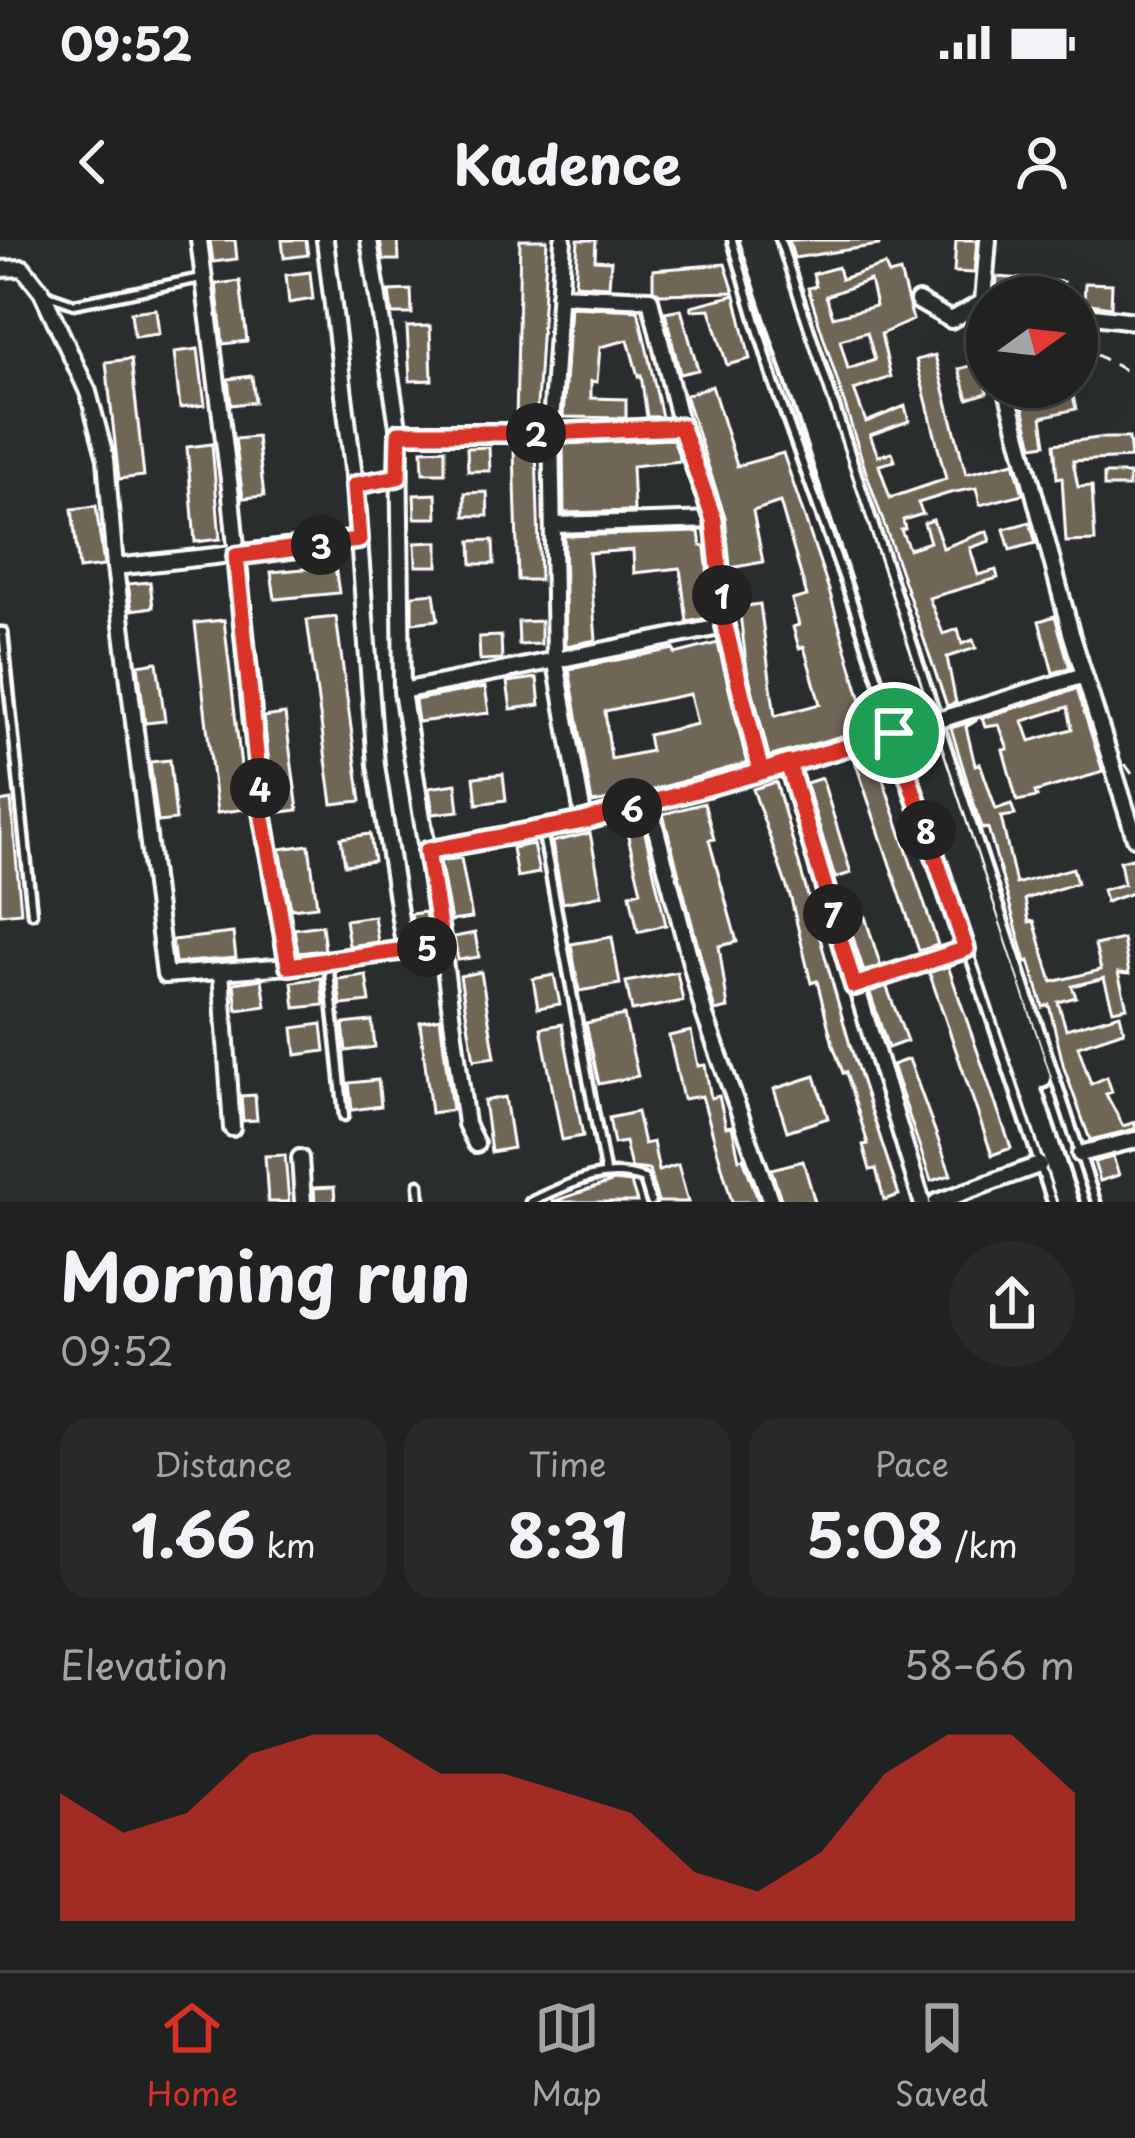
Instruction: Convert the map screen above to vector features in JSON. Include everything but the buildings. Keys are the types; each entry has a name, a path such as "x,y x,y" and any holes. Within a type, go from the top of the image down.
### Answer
{"main road":[{"path":"750,240 1068,1202"},
{"path":"764,240 1081,1202"}],"street":[{"path":"199,240 262,812 289,966"},
{"path":"325,240 355,485 376,765 405,951"},
{"path":"369,240 399,433 402,691 466,1124 476,1144"},
{"path":"563,240 551,433 555,657 584,821"},
{"path":"987,276 988,240"},
{"path":"0,269 23,268 41,292 88,392 106,459 165,975 328,962 442,945"},
{"path":"559,295 650,299 681,427 714,520 725,626 761,772"},
{"path":"918,301 951,320 966,314"},
{"path":"1098,317 1135,321"},
{"path":"1012,408 1084,675 1135,838"},
{"path":"399,433 681,427"},
{"path":"355,485 398,477"},
{"path":"555,525 714,520"},
{"path":"115,567 359,540"},
{"path":"402,691 725,626"},
{"path":"939,720 1084,675"},
{"path":"427,851 584,821 894,733"},
{"path":"788,763 922,1202"},
{"path":"649,803 704,1013 771,1202"},
{"path":"221,971 232,1128"},
{"path":"1080,1154 1135,1140"},
{"path":"300,1158 303,1202"},
{"path":"937,1202 1039,1165"}],"lane":[{"path":"732,240 774,383 1052,1202"},
{"path":"780,240 1096,1202"},
{"path":"41,292 74,304 205,277"},
{"path":"0,632 32,913"},
{"path":"542,830 605,1172"},
{"path":"854,986 966,949"},
{"path":"328,962 344,1116"},
{"path":"530,1202 605,1172 644,1179 651,1202"},
{"path":"418,1184 420,1202"}],"path":[{"path":"1098,356 1135,376"}],"route":[{"path":"894,733 788,763 761,772 725,626 714,520 681,427 399,433 398,477 355,485 359,540 236,556 262,812 289,966 442,945 427,851 584,821 761,772 788,763 854,986 966,949 894,733"}]}
